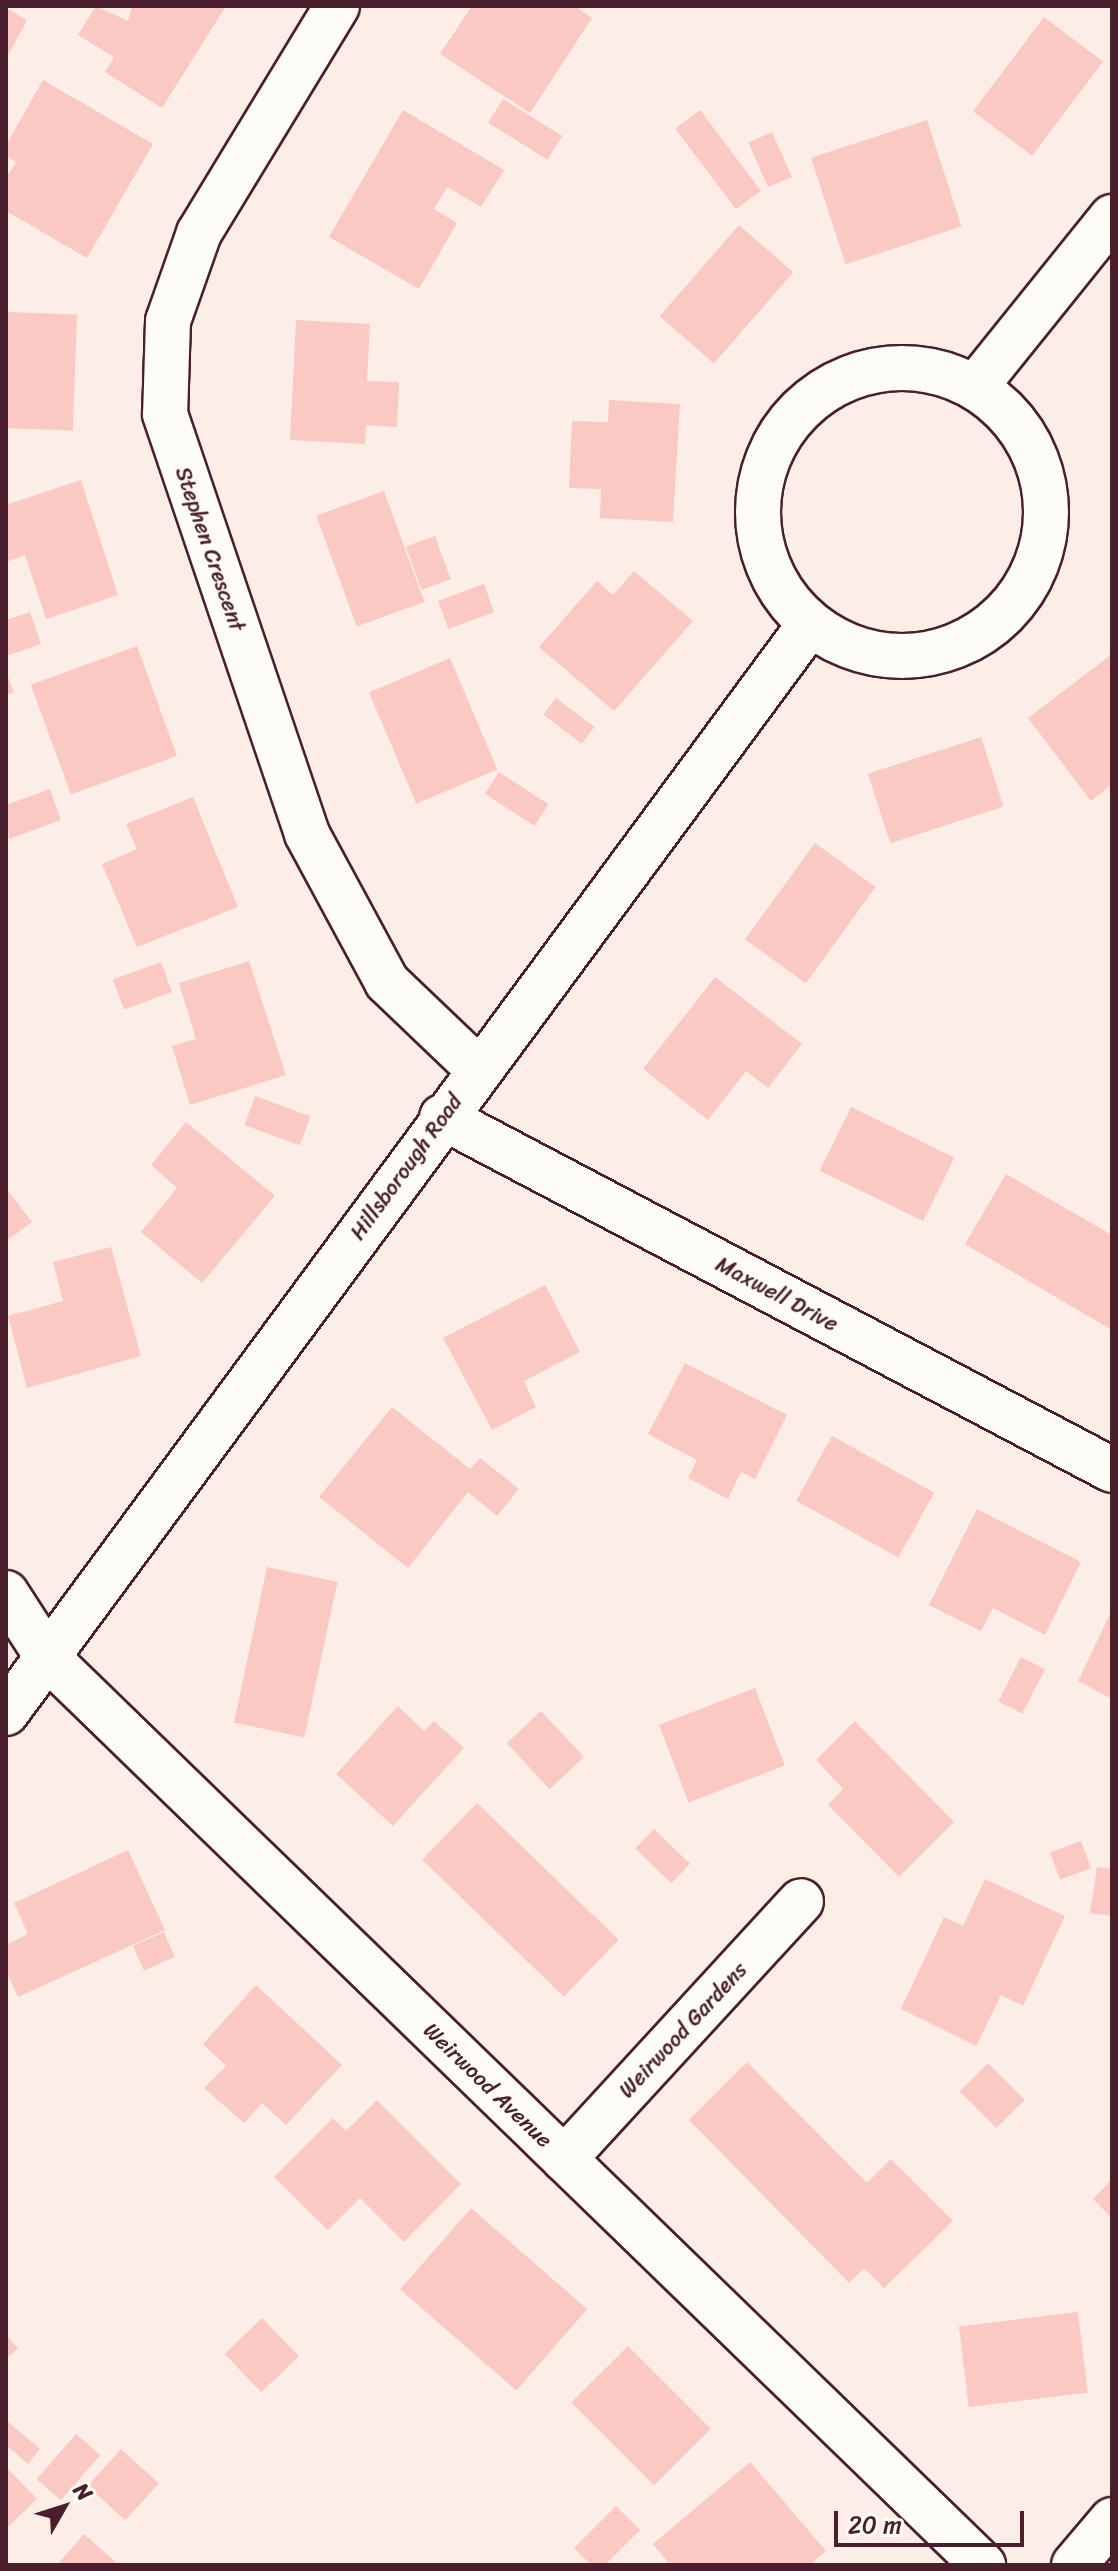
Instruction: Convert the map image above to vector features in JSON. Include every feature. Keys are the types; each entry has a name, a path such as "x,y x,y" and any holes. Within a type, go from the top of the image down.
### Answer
{"street":[{"name":"Stephen Crescent","path":"337,6 199,233 168,321 165,414 307,834 387,982 478,1069"},
{"path":"976,386 1112,217"},
{"path":"883,367 931,369 976,386 1013,417 1029,445 1048,505 1042,552 1022,595 989,629 945,651 899,657 852,648 810,624 779,588 760,543 758,495 771,449 798,409 837,380 883,367"},
{"name":"Hillsborough Road","path":"6,1713 442,1117 810,624"},
{"name":"Maxwell Drive","path":"442,1117 1112,1470"},
{"name":"Weirwood Avenue","path":"6,1593 48,1658 983,2565"},
{"name":"Weirwood Gardens","path":"564,2159 801,1901"},
{"path":"1074,2565 1112,2520"}],"building":[{"path":"96,6 128,21 132,6 226,6 162,108 105,72 114,57 78,35"},
{"path":"472,6 575,6 592,18 530,113 440,54"},
{"path":"6,8 27,20 6,59"},
{"path":"1044,17 1103,62 1032,156 973,111"},
{"path":"43,80 153,144 87,258 6,211 6,178 16,162 6,156 6,145"},
{"path":"503,99 562,136 548,160 488,123"},
{"path":"403,110 504,170 481,207 447,187 434,209 457,223 419,289 329,237"},
{"path":"700,110 761,191 736,209 675,129"},
{"path":"927,120 962,227 846,264 811,158"},
{"path":"772,132 792,177 768,187 748,143"},
{"path":"739,225 793,272 714,364 660,316"},
{"path":"6,312 77,314 73,430 6,428"},
{"path":"296,320 370,324 367,381 399,382 397,427 366,425 365,444 290,440"},
{"path":"609,400 680,404 673,522 600,518 601,489 569,488 572,421 608,422"},
{"path":"81,480 118,595 46,619 25,555 6,562 6,505"},
{"path":"384,491 424,602 357,627 316,516"},
{"path":"435,536 451,579 422,590 406,547"},
{"path":"634,571 693,621 614,711 539,647 597,581 613,595"},
{"path":"484,584 494,612 448,629 438,601"},
{"path":"30,612 41,644 6,656 6,620"},
{"path":"137,646 177,756 71,795 31,685"},
{"path":"1112,654 1112,784 1091,801 1028,718"},
{"path":"450,658 497,769 416,804 369,692"},
{"path":"6,672 14,692 6,695"},
{"path":"556,698 594,727 582,744 543,715"},
{"path":"981,737 1004,806 890,843 868,774"},
{"path":"499,772 548,804 534,826 485,794"},
{"path":"50,789 61,820 9,839 6,805"},
{"path":"193,797 238,907 137,947 102,864 137,849 126,824"},
{"path":"815,843 876,887 806,983 745,939"},
{"path":"249,961 286,1075 190,1105 172,1046 196,1039 179,983"},
{"path":"161,962 172,992 124,1010 113,979"},
{"path":"715,977 802,1044 768,1088 746,1071 708,1120 643,1069"},
{"path":"255,1096 310,1116 300,1145 244,1125"},
{"path":"851,1107 954,1157 923,1221 820,1171"},
{"path":"186,1122 275,1196 202,1283 141,1232 177,1188 151,1165"},
{"path":"1006,1174 1112,1235 1112,1330 965,1244"},
{"path":"6,1188 32,1222 6,1241"},
{"path":"111,1247 141,1356 27,1388 8,1316 63,1301 53,1262"},
{"path":"545,1285 580,1352 524,1381 536,1407 492,1430 443,1338"},
{"path":"685,1363 787,1415 755,1479 741,1472 728,1499 688,1478 697,1460 648,1434"},
{"path":"392,1407 470,1469 480,1458 519,1489 497,1516 468,1492 408,1568 319,1497"},
{"path":"832,1436 934,1493 898,1557 796,1501"},
{"path":"977,1509 1081,1562 1045,1635 993,1608 981,1631 929,1605"},
{"path":"267,1567 337,1582 304,1737 234,1723"},
{"path":"1112,1610 1112,1699 1078,1681"},
{"path":"1021,1657 1045,1669 1022,1714 998,1702"},
{"path":"755,1688 785,1765 689,1802 659,1725"},
{"path":"398,1706 424,1731 434,1721 464,1748 393,1826 336,1774"},
{"path":"541,1711 584,1757 550,1789 507,1743"},
{"path":"855,1721 954,1822 899,1877 828,1805 843,1789 816,1760"},
{"path":"477,1803 619,1940 564,1997 422,1860"},
{"path":"654,1829 690,1864 671,1883 635,1848"},
{"path":"1081,1841 1091,1868 1060,1880 1050,1852"},
{"path":"128,1850 165,1930 18,1997 6,1971 6,1945 28,1934 14,1903"},
{"path":"1097,1867 1112,1869 1112,1916 1090,1913"},
{"path":"985,1879 1065,1916 1023,2006 1001,1995 976,2046 901,2009 944,1917 963,1926"},
{"path":"164,1932 175,1957 144,1970 133,1946"},
{"path":"256,1985 342,2065 286,2125 262,2103 244,2123 204,2088 226,2066 203,2044"},
{"path":"747,2062 867,2183 891,2159 953,2221 884,2288 864,2268 849,2283 689,2120"},
{"path":"988,2063 1025,2100 996,2128 960,2091"},
{"path":"377,2100 461,2184 404,2242 360,2198 328,2230 274,2177 333,2118 346,2131"},
{"path":"1112,2179 1112,2218 1093,2199"},
{"path":"471,2208 587,2309 516,2391 400,2290"},
{"path":"1078,2312 1088,2392 969,2407 959,2327"},
{"path":"262,2318 299,2356 261,2392 225,2354"},
{"path":"6,2334 18,2349 6,2359"},
{"path":"628,2346 711,2429 654,2485 571,2403"},
{"path":"6,2420 40,2449 28,2464 6,2445"},
{"path":"76,2434 100,2455 61,2500 37,2479"},
{"path":"121,2449 159,2483 125,2520 88,2486"},
{"path":"750,2462 826,2551 809,2565 670,2565 653,2544"},
{"path":"6,2467 37,2499 6,2529"},
{"path":"616,2506 640,2530 605,2565 591,2565 574,2548"},
{"path":"84,2534 119,2565 57,2565"}]}
